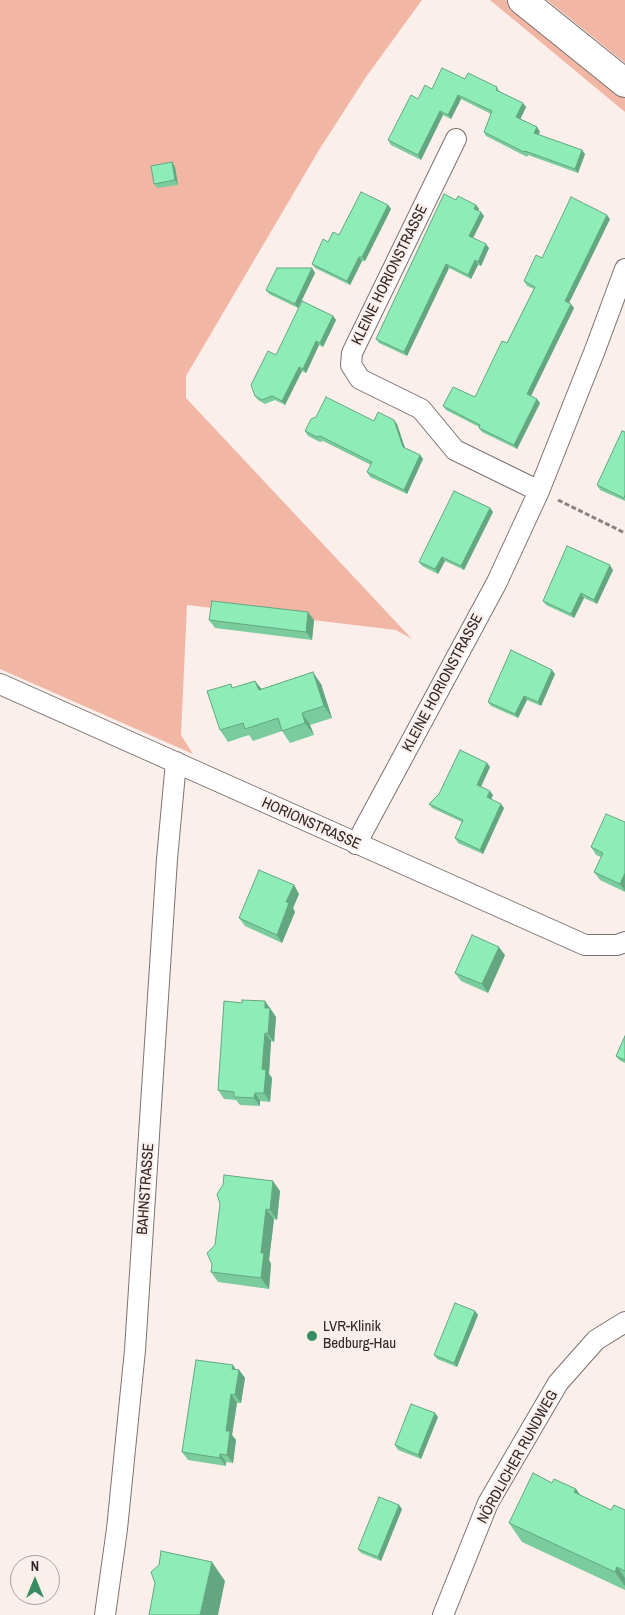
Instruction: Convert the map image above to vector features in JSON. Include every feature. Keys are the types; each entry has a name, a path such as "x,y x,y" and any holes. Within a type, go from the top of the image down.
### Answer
{"main road":[{"path":"522,0 625,83"}],"street":[{"name":"KLEINE HORIONSTRASSE","path":"456,139 352,353 351,365 360,379 422,409 455,450 539,491"},
{"name":"KLEINE HORIONSTRASSE","path":"356,844 497,582 539,491 596,350 625,269"},
{"name":"HORIONSTRASSE","path":"0,684 585,945 617,945 625,942"},
{"name":"BAHNSTRASSE","path":"105,1615 117,1528 135,1350 167,859 176,762"},
{"name":"NÖRDLICHER RUNDWEG","path":"443,1615 488,1504 558,1383 596,1340 625,1322"}],"path":[{"path":"539,491 625,533"}],"shaded area":[{"path":"0,0 422,0 366,77 319,150 186,376 186,398 412,639 396,630 187,605 181,735 193,754 0,669"},
{"path":"490,0 506,0 625,97 625,112"},
{"path":"547,0 625,0 625,63"}],"building":[{"path":"442,68 465,79 468,73 497,87 496,90 523,103 516,117 537,127 534,133 582,150 575,169 524,152 484,132 492,111 458,95 448,115 440,111 418,155 388,140 411,95 418,99 425,85 432,89"},
{"path":"172,162 175,180 154,184 151,166"},
{"path":"361,192 388,205 362,257 359,257 347,281 312,264 323,239 328,242 333,232 339,235"},
{"path":"444,194 456,200 458,196 476,205 474,209 481,212 469,236 486,244 478,262 475,260 468,275 446,264 404,352 376,339"},
{"path":"571,197 607,215 565,301 571,304 527,394 537,399 514,445 479,428 480,425 443,406 453,387 475,397 502,341 507,343 535,287 524,281 536,255 542,258"},
{"path":"277,268 312,268 295,304 266,290"},
{"path":"302,301 333,316 320,343 316,341 303,369 299,367 282,401 272,396 262,400 255,396 251,385 268,351 276,355"},
{"path":"326,397 374,421 378,412 394,420 403,447 420,455 404,490 367,472 372,462 320,436 317,437 305,431 311,419 316,417"},
{"path":"622,431 625,432 624,498 597,485"},
{"path":"454,491 490,508 461,566 442,557 435,569 419,562"},
{"path":"567,546 610,565 594,600 581,593 571,614 543,601"},
{"path":"212,601 308,612 306,632 209,620"},
{"path":"511,650 552,670 538,702 524,696 515,714 488,702"},
{"path":"313,672 324,706 302,713 305,723 282,731 278,718 245,729 243,723 220,730 207,691 231,684 232,688 255,681 259,690"},
{"path":"460,750 487,763 477,785 490,791 487,797 501,804 480,850 455,838 463,820 429,804 439,794"},
{"path":"606,814 625,822 625,873 620,884 594,872 603,853 591,847"},
{"path":"259,870 294,885 286,902 289,903 277,935 239,918"},
{"path":"472,935 499,947 482,984 455,973"},
{"path":"242,1000 265,1001 265,1008 270,1008 268,1034 265,1033 262,1069 266,1070 264,1093 255,1093 254,1098 234,1097 234,1092 218,1090 224,1001 242,1003"},
{"path":"625,1036 625,1060 616,1056"},
{"path":"224,1175 273,1181 270,1210 266,1209 261,1253 264,1253 261,1278 211,1272 212,1264 207,1253 215,1245 220,1204 217,1194 223,1185"},
{"path":"455,1303 475,1311 454,1363 434,1355"},
{"path":"196,1360 233,1365 232,1369 239,1370 235,1395 231,1394 226,1431 230,1431 227,1455 220,1454 220,1458 182,1452"},
{"path":"411,1404 435,1413 418,1455 395,1445"},
{"path":"533,1473 552,1483 554,1479 576,1489 574,1492 611,1510 614,1505 625,1510 625,1571 617,1567 615,1572 509,1523"},
{"path":"379,1497 399,1505 378,1557 358,1549"},
{"path":"161,1551 212,1562 200,1615 149,1615 155,1583 151,1572 159,1565"}],"place":[{"name":"LVR-Klinik Bedburg-Hau","path":"312,1336"}]}
